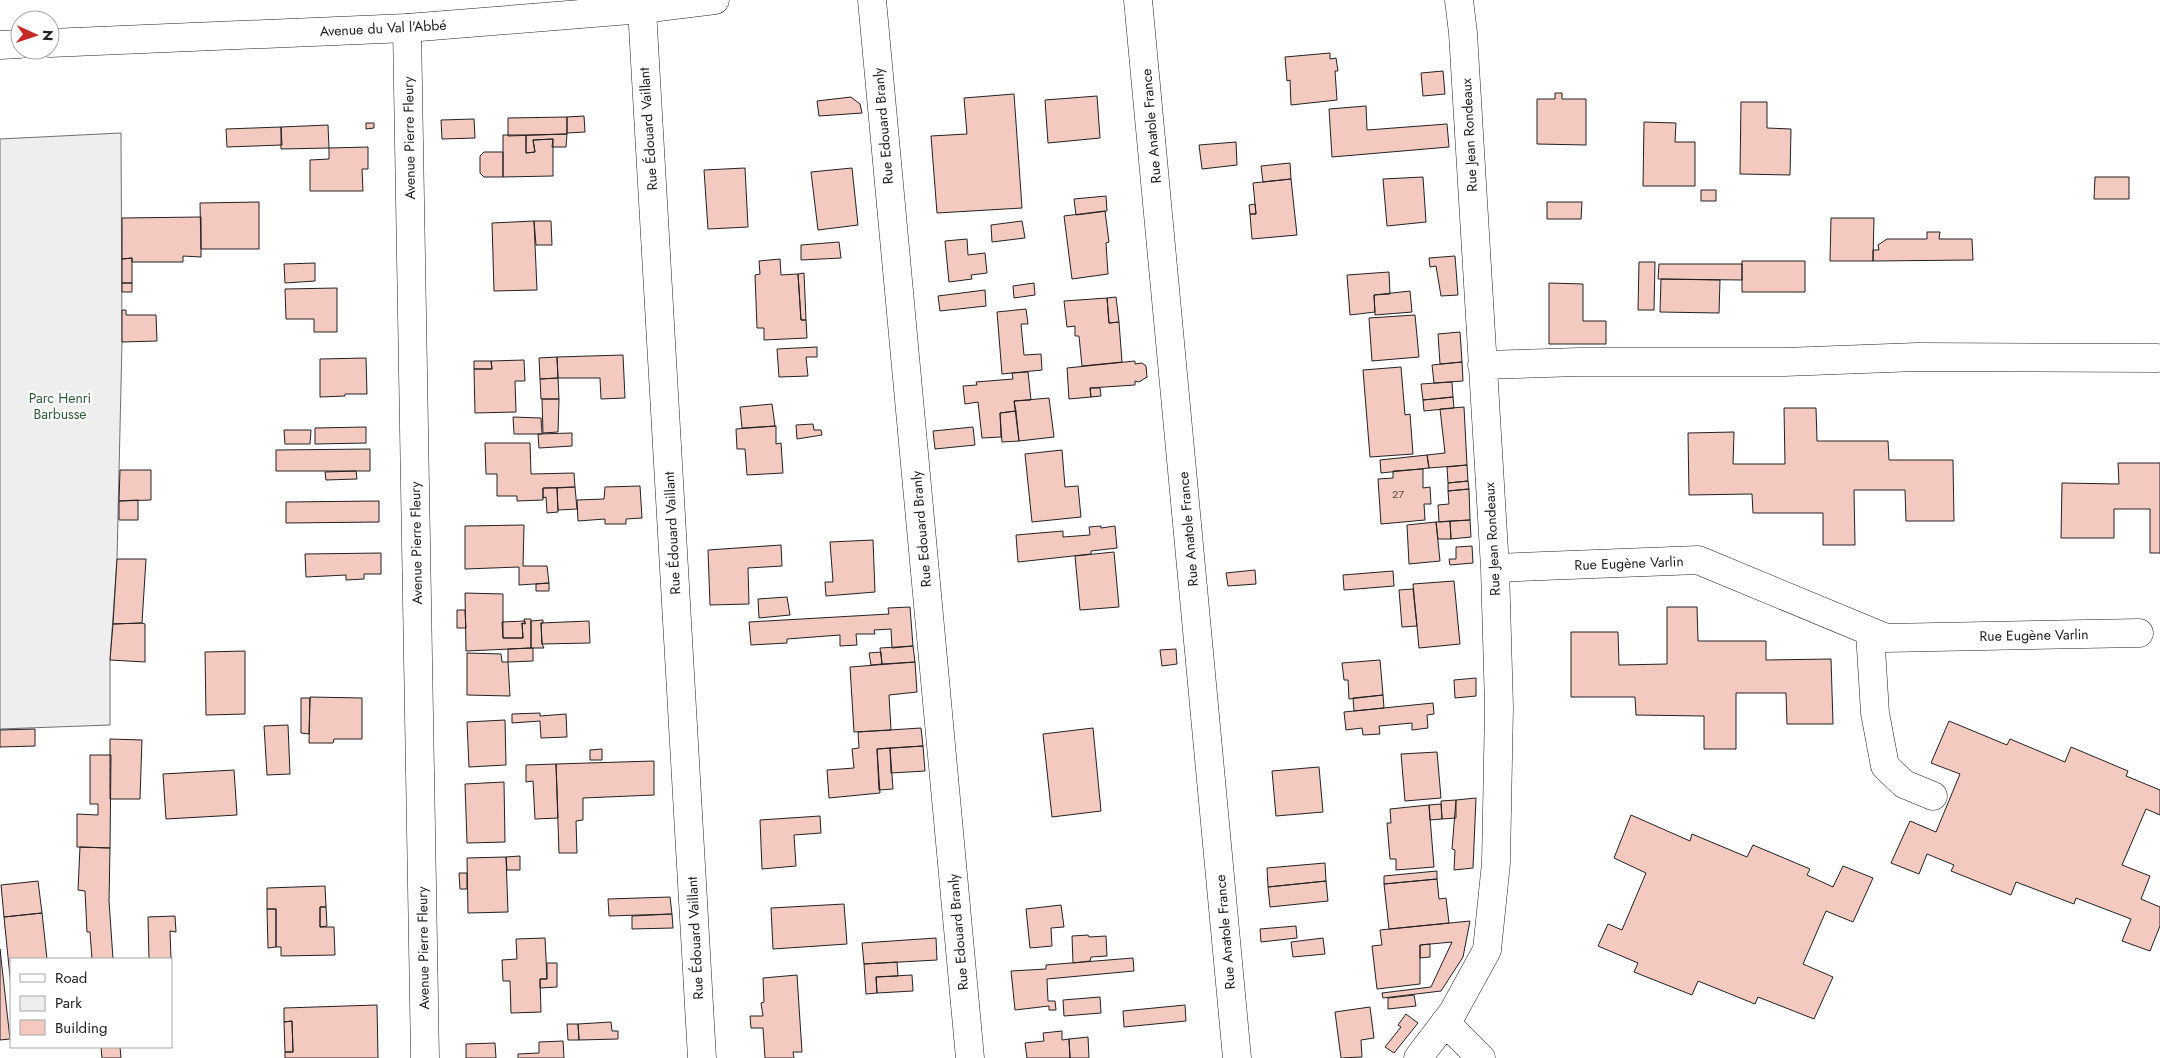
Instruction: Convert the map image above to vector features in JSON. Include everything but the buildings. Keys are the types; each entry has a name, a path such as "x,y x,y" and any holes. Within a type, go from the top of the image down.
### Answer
{"street":[{"name":"Avenue du Val l'Abbé","path":"60,43 407,28 642,9 715,0"},
{"name":"Rue Edouard Branly","path":"872,0 970,1058"},
{"name":"Rue Anatole France","path":"1138,0 1237,1058"},
{"name":"Rue Jean Rondeaux","path":"1418,1058 1455,1039 1453,1012 1487,950 1496,853 1499,707 1495,568 1463,32 1459,0"},
{"name":"Rue Édouard Vaillant","path":"642,9 702,1058"},
{"name":"Avenue Pierre Fleury","path":"407,28 424,1058"},
{"path":"1482,365 1578,362 1784,362 1917,357 2156,358"},
{"name":"Rue Eugène Varlin","path":"1495,568 1698,560 1886,638 2139,633"},
{"path":"1870,632 1875,714 1885,766 1904,784 1933,796"},
{"path":"1455,1039 1481,1058"}],"green space":[{"name":"Parc Henri Barbusse","path":"121,133 122,342 117,559 110,660 110,725 0,729 0,139"}]}
